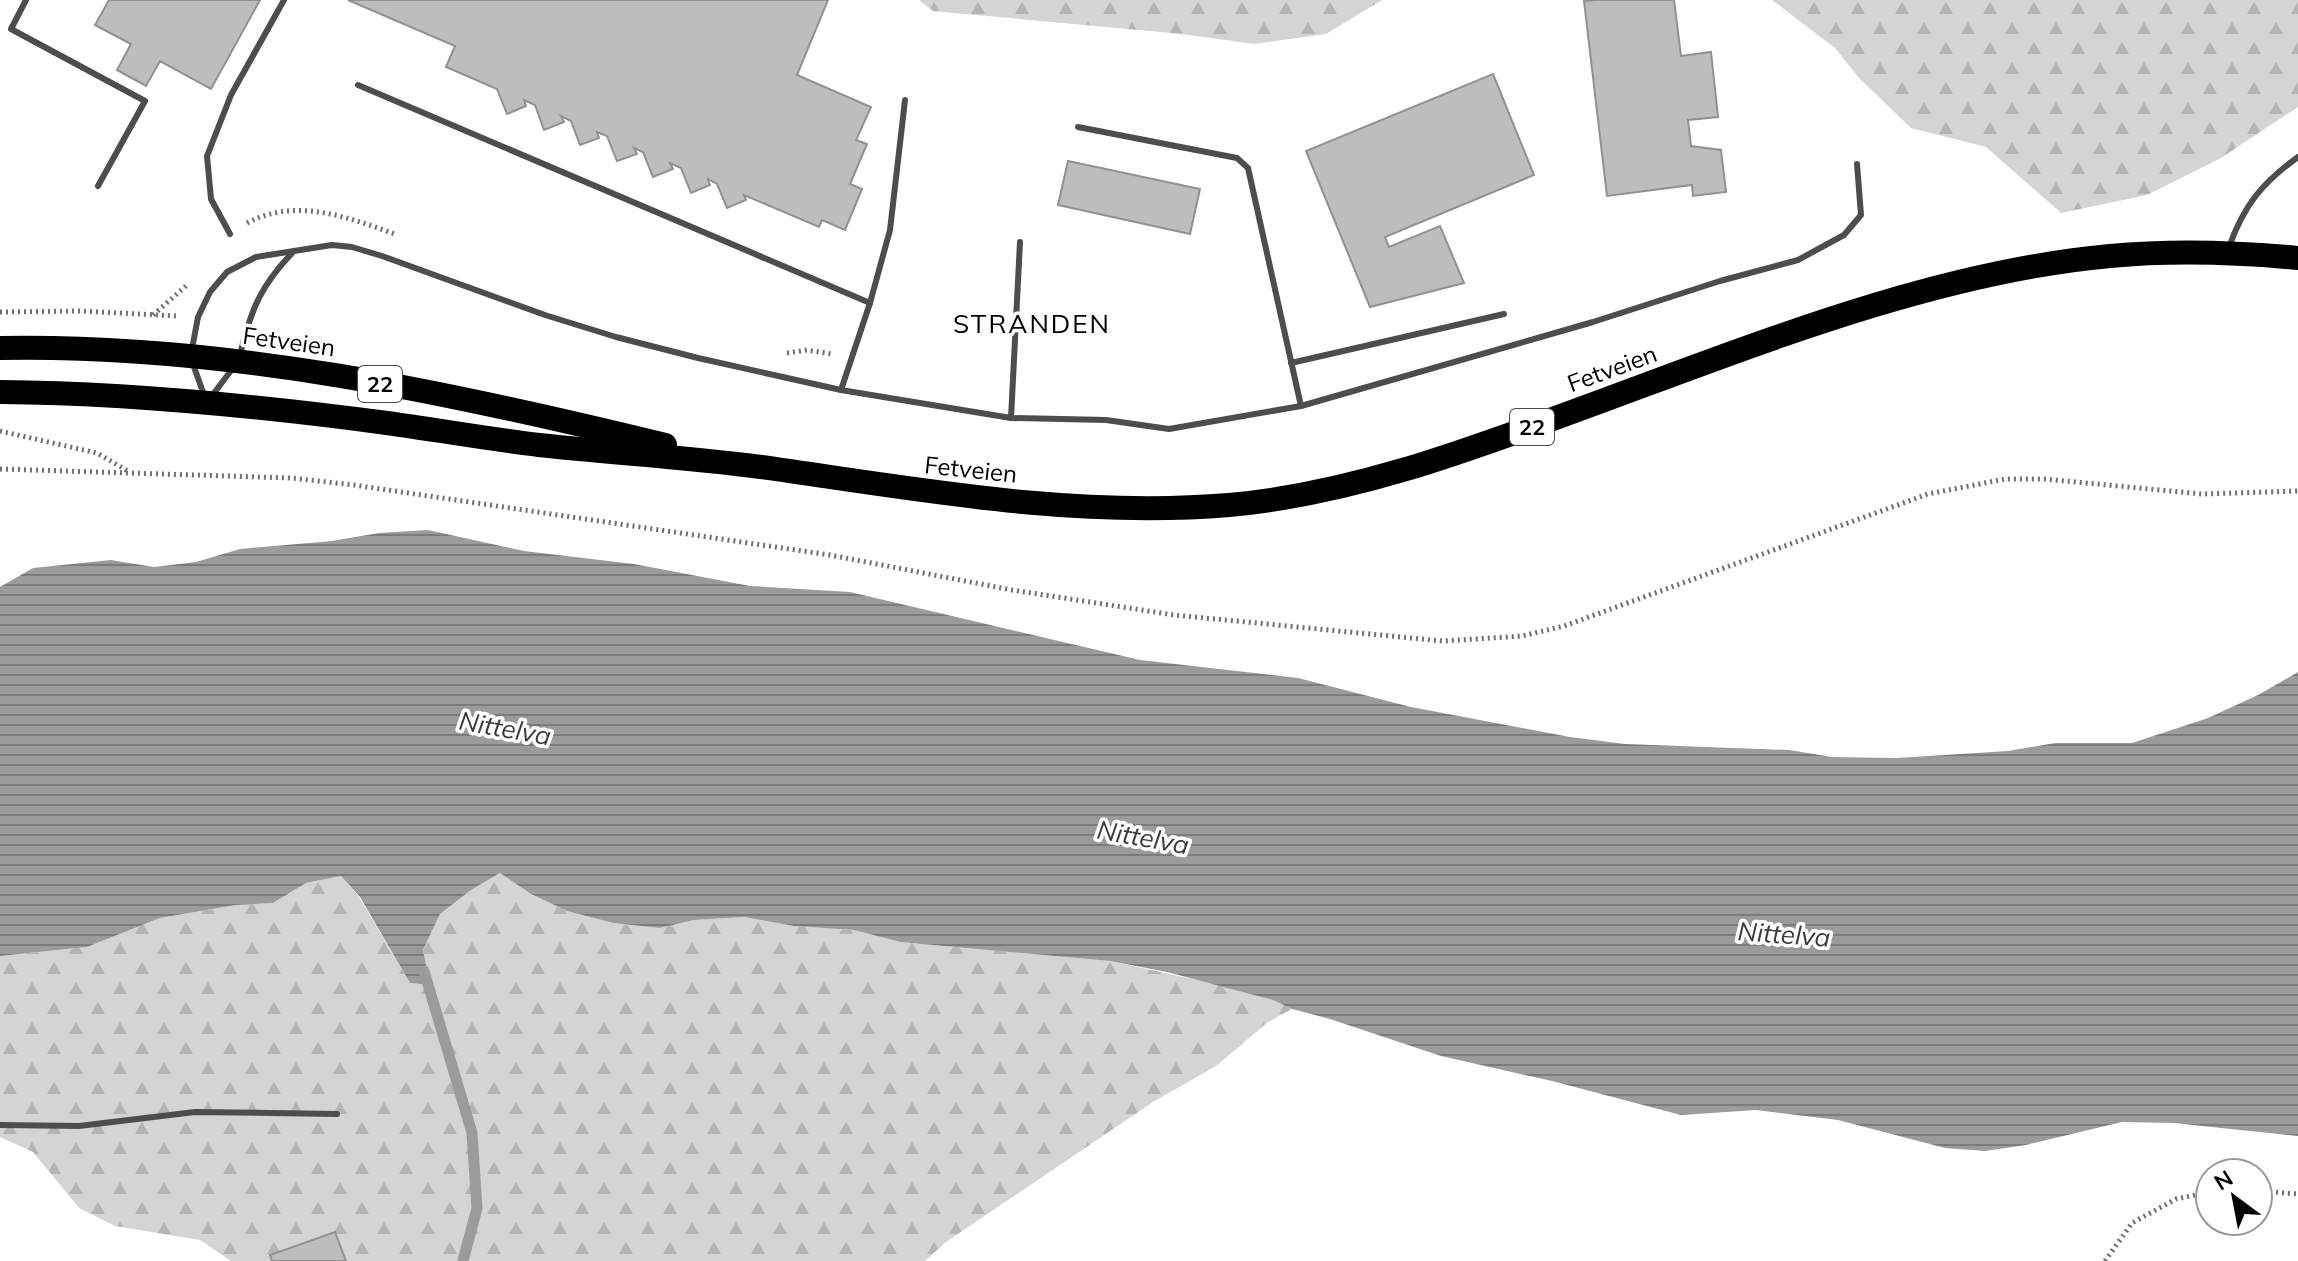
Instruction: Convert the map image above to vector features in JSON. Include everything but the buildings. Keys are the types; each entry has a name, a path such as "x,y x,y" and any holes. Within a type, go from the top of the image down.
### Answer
{"highway":[{"name":"Fetveien","path":"0,392 206,403 380,422 537,445 753,466 959,497 1077,507 1191,508 1294,497 1446,458 1732,354 1882,304 1951,285 2105,256 2227,253 2298,258"},
{"name":"Fetveien","path":"0,348 77,349 191,357 335,375 541,415 753,466"}],"lane":[{"path":"26,0 11,29 145,101 98,186"},
{"path":"230,234 211,199 207,156 231,95 284,0"},
{"path":"358,85 870,303"},
{"path":"841,390 890,230 905,100"},
{"path":"1078,127 1237,158 1248,168 1301,406"},
{"path":"2227,253 2235,230 2259,189 2298,157"},
{"path":"206,403 191,357 198,317 210,292 227,272 256,257 332,245 352,247 616,337 841,390 1011,418 1106,420 1169,429 1301,406 1798,260 1844,235 1861,215 1857,164"},
{"path":"1011,418 1020,242"},
{"path":"206,403 239,361 250,315 260,292 294,251"},
{"path":"1291,363 1504,314"},
{"path":"0,1125 79,1126 195,1112 337,1114"}],"path":[{"path":"0,312 80,311 198,317"},
{"path":"0,431 97,453 130,472"},
{"path":"0,469 291,478 354,485 830,555 1012,590 1174,615 1442,641 1511,637 1564,626 1915,498 1968,485 2005,479 2044,479 2202,494 2298,491"},
{"path":"2274,1192 2298,1194"},
{"path":"2105,1261 2132,1223 2176,1199 2194,1195"}],"green space":[{"path":"919,0 1382,0 1326,34 1254,44 1182,34 933,11"},
{"path":"1772,0 2298,0 2298,107 2221,158 2147,195 2061,213 1986,147 1911,128 1859,78 1835,48"},
{"path":"500,873 531,894 567,911 613,923 660,928 694,920 744,917 794,926 854,930 900,942 1110,961 1220,985 1274,1000 1292,1009 1268,1022 1216,1066 1153,1102 946,1242 925,1261 231,1261 200,1240 115,1226 79,1208 33,1152 0,1137 0,956 87,947 160,918 236,905 273,903 306,883 341,876 359,897 410,983 429,985 423,950 440,914"}],"water":[{"name":"Nittelva","path":"428,530 524,551 634,564 750,586 850,592 1140,660 1298,678 1411,707 1570,737 1625,744 1789,750 1832,757 1897,758 2008,751 2055,743 2132,743 2208,718 2298,672 2298,1136 2174,1123 2122,1122 2026,1145 1985,1151 1945,1148 1838,1120 1756,1110 1681,1115 1441,1056 1292,1009 1273,1000 1167,972 1110,961 900,942 854,930 794,926 744,917 694,920 660,928 613,923 567,911 531,894 500,873 440,914 423,950 430,985 410,983 360,897 341,876 306,883 273,903 236,905 160,918 87,947 0,956 0,587 33,568 111,560 154,567 196,562 240,549"}],"waterway":[{"path":"424,971 472,1133 477,1208 463,1261"}],"district":[{"name":"STRANDEN","path":"1032,323"}]}
